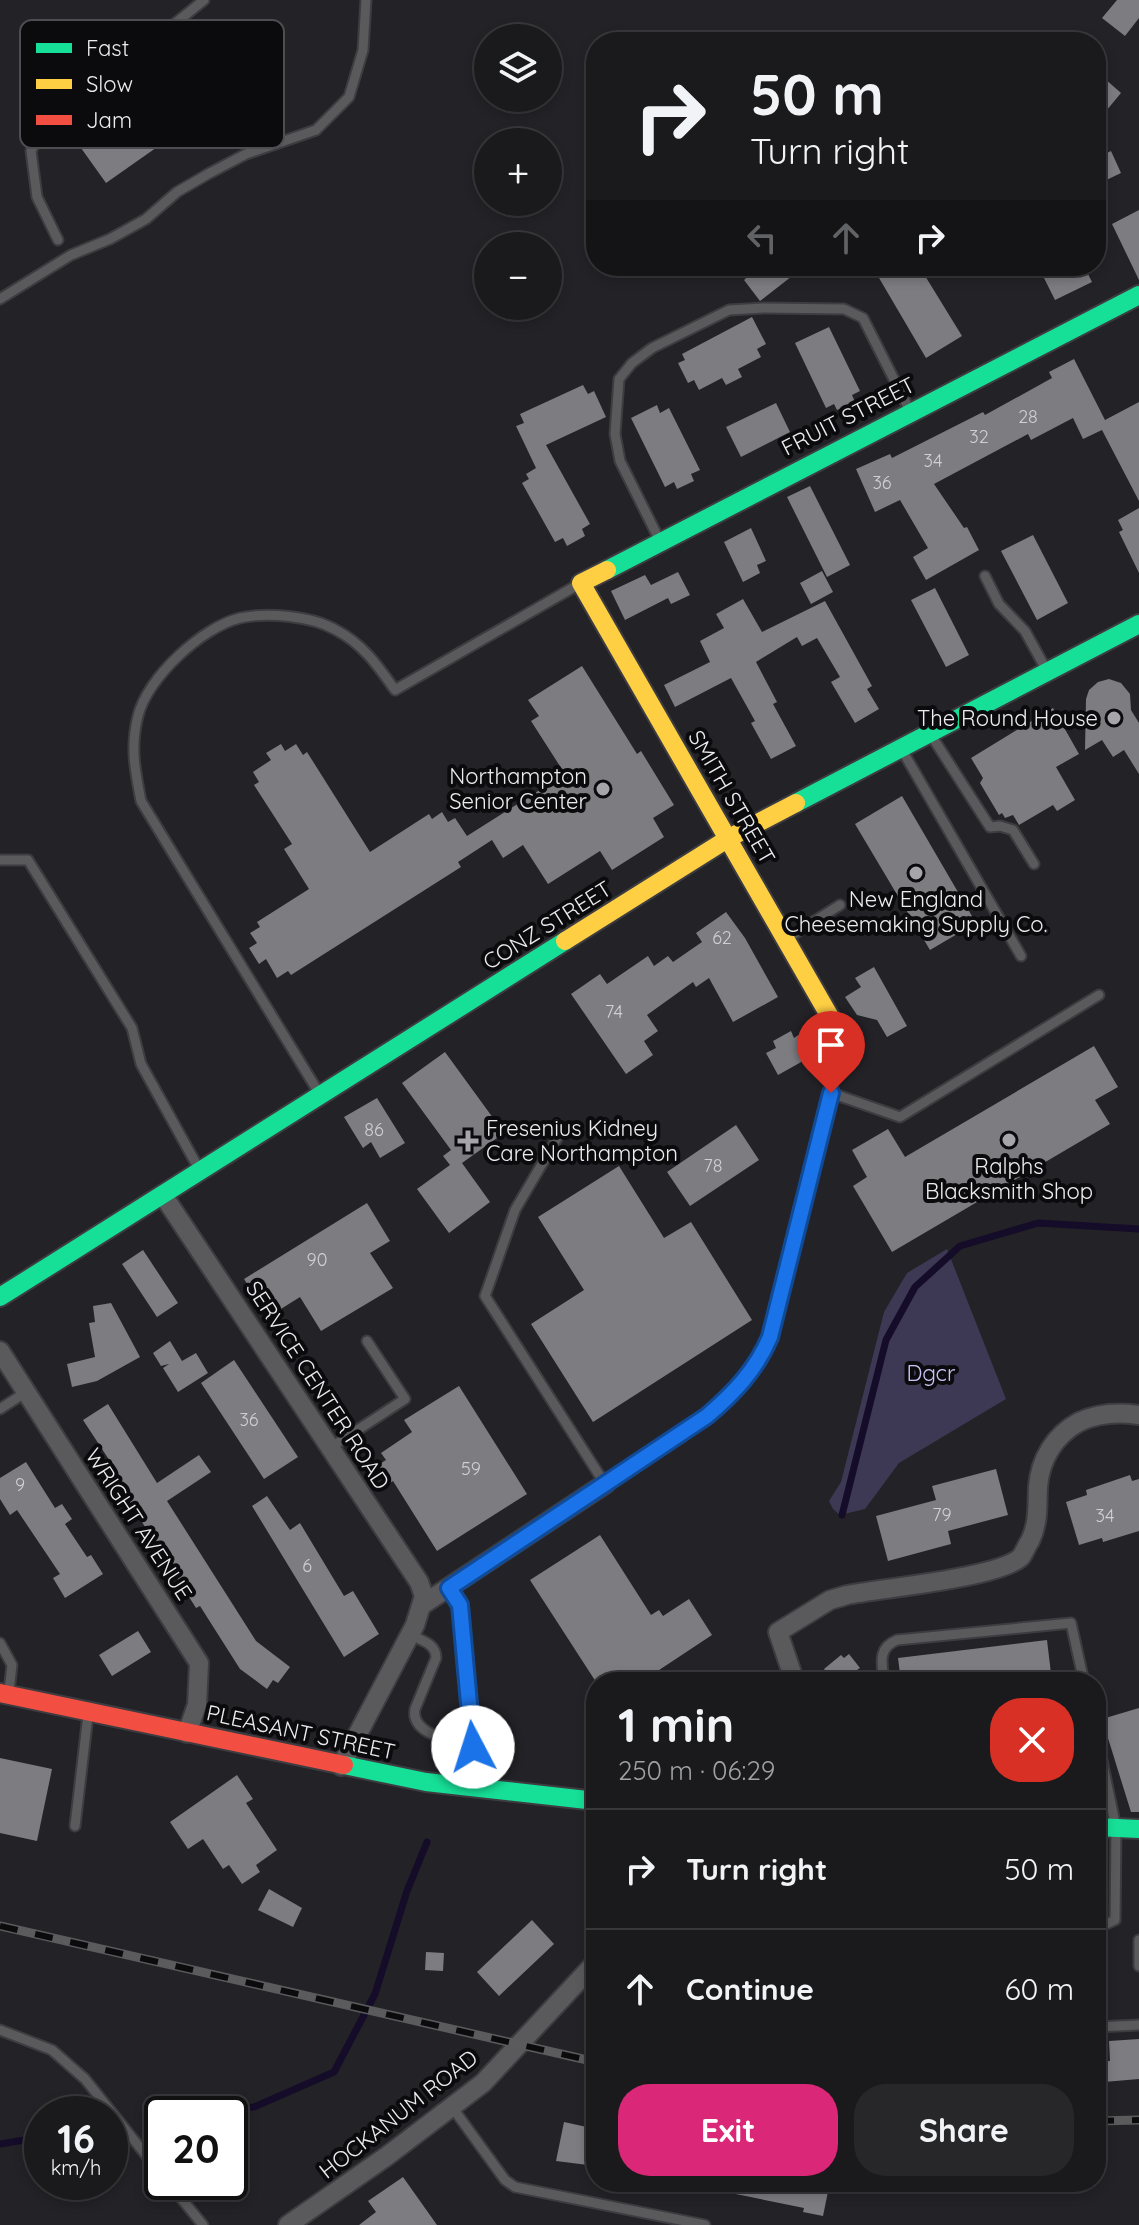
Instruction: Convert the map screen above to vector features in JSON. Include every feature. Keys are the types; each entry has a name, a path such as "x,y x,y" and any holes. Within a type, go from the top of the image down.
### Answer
{"main road":[{"name":"FRUIT STREET","path":"581,583 1139,295"},
{"name":"SMITH STREET","path":"581,583 841,1036"},
{"name":"CONZ STREET","path":"0,1297 729,838 1139,624"},
{"name":"PLEASANT STREET","path":"4,1694 341,1766 471,1788 586,1800"},
{"path":"1106,1828 1139,1829"}],"street":[{"name":"SERVICE CENTER ROAD","path":"163,1195 419,1582 424,1596 422,1605"},
{"name":"WRIGHT AVENUE","path":"0,1351 199,1663 197,1705 187,1733"},
{"path":"792,1672 778,1632 839,1597 981,1572 1021,1557 1036,1529 1038,1484 1045,1456 1058,1438 1090,1417 1139,1415"},
{"path":"341,1766 411,1635 422,1605 605,1484"},
{"name":"HOCKANUM ROAD","path":"288,2225 387,2156 483,2083 586,1973"}],"lane":[{"path":"179,20 204,0"},
{"path":"284,141 316,130 349,97 363,50 366,0"},
{"path":"32,148 37,197 58,240"},
{"path":"0,299 71,255 110,239 146,219 177,192 246,154 264,148"},
{"path":"660,541 620,461 615,434 619,379 632,363 652,348 729,310 844,309 863,318 910,411"},
{"path":"985,576 999,604 1025,631 1047,671"},
{"path":"321,1096 141,801 132,760 138,714 162,672 200,637 240,618 294,616 334,628 366,650 395,690 581,583"},
{"path":"929,732 990,827 1013,830 1034,864"},
{"path":"900,747 1021,956"},
{"path":"0,860 28,860 132,1028 141,1064 201,1172"},
{"path":"786,939 840,905"},
{"path":"831,1093 900,1117 1099,995"},
{"path":"559,1135 515,1210 485,1296 605,1484 707,1416 733,1394 762,1357 770,1337 831,1093 841,1036"},
{"path":"330,1448 405,1399 367,1341"},
{"path":"0,1409 26,1392"},
{"path":"449,1588 460,1605 473,1747 471,1788"},
{"path":"884,1672 883,1650 887,1644 897,1640 1071,1623 1082,1672"},
{"path":"411,1635 433,1646 436,1651 415,1709 416,1722 432,1733 473,1747"},
{"path":"0,1643 12,1665 4,1694"},
{"path":"75,1826 88,1712"},
{"path":"1106,1778 1116,1828 1115,1920 1106,1924"},
{"path":"1139,1940 1139,1966"},
{"path":"1106,2027 1139,2025"},
{"path":"0,2030 52,2050 85,2079 144,2153"},
{"path":"452,2107 505,2180 515,2187 705,2225"},
{"path":"183,2200 203,2225"}],"green space":[{"name":"Dgcr","path":"947,1249 1006,1399 899,1463 865,1509 840,1515 829,1501 841,1482 884,1312 907,1273"}],"building":[{"path":"1117,0 1139,0 1139,18 1125,36 1102,18"},
{"path":"1106,80 1121,93 1106,111"},
{"path":"81,148 156,148 106,183"},
{"path":"1111,151 1121,173 1106,180 1106,153"},
{"path":"1139,210 1139,280 1112,224"},
{"path":"748,276 792,276 760,301 744,280"},
{"path":"878,276 925,276 962,336 926,358"},
{"path":"1043,276 1089,276 1092,282 1055,300"},
{"path":"752,317 766,344 757,349 761,357 738,369 742,377 726,385 722,378 699,390 694,380 688,383 678,363 685,360 682,354"},
{"path":"829,327 860,391 852,395 855,402 837,410 834,404 826,408 795,343"},
{"path":"1074,359 1105,420 1139,402 1139,501 1102,430 1083,439 1073,418 1031,440 1028,434 934,484 964,528 967,527 979,550 926,580 913,557 928,548 900,500 875,512 856,469 890,454 892,458 983,412 985,415 1052,378 1049,372"},
{"path":"583,385 588,394 594,391 606,417 546,445 590,524 582,529 585,536 567,546 563,538 555,542 522,483 529,479 526,474 536,468 516,426 524,423 520,414"},
{"path":"776,403 790,432 741,457 726,427"},
{"path":"657,405 660,413 669,408 700,470 691,474 694,481 677,489 674,482 665,487 631,418"},
{"path":"810,486 850,565 827,577 787,497"},
{"path":"1139,508 1139,573 1119,532 1123,530 1118,520"},
{"path":"751,528 766,561 757,565 760,573 743,582 724,542"},
{"path":"1033,535 1068,603 1037,620 1001,551"},
{"path":"822,571 833,592 811,604 800,583"},
{"path":"678,572 690,595 671,604 668,598 625,620 611,591 645,575 651,585"},
{"path":"935,588 969,655 946,667 911,600"},
{"path":"743,599 762,632 825,601 872,686 867,689 879,709 855,723 831,682 840,677 817,638 802,646 797,637 756,662 777,702 773,704 796,746 771,759 751,723 755,721 731,678 675,707 664,685 710,662 700,641 724,628 716,614"},
{"path":"582,666 637,754 641,751 674,805 653,818 664,837 612,870 600,851 548,884 523,845 503,858 492,840 458,862 461,867 291,975 288,971 277,978 266,959 259,964 249,948 257,943 250,933 260,927 257,922 309,889 284,849 292,844 254,785 259,782 253,772 271,760 266,753 281,744 285,751 296,744 303,755 307,752 370,852 429,814 432,819 442,812 448,822 455,818 467,836 565,774 531,721 539,716 528,700"},
{"name":"The Round House","path":"1109,679 1121,683 1130,694 1131,710 1139,723 1139,774 1124,750 1113,757 1102,740 1085,750 1089,690 1098,682"},
{"path":"1053,708 1079,754 1056,767 1075,800 1057,811 1053,805 1019,825 1013,815 1005,818 1002,813 999,815 980,783 983,778 971,758"},
{"name":"New England Cheesemaking Supply Co.","path":"902,796 976,923 930,950 855,824"},
{"path":"726,912 745,938 778,997 733,1022 709,978 696,987 693,982 647,1015 658,1031 644,1041 653,1055 626,1074 571,994 600,974 607,984 648,956 654,966 668,956 673,962 702,942 696,933"},
{"path":"874,967 907,1026 887,1037 877,1020 857,1015 845,997 861,987 855,978"},
{"path":"791,1031 794,1038 800,1034 812,1056 778,1075 766,1053 776,1048 773,1041"},
{"name":"Ralphs Blacksmith Shop","path":"1094,1046 1118,1087 1095,1100 1110,1124 892,1252 853,1186 867,1177 852,1150 888,1129 905,1157"},
{"name":"Fresenius Kidney Care Northampton","path":"445,1052 504,1133 462,1163 490,1202 449,1233 417,1189 450,1165 443,1156 451,1150 402,1083"},
{"path":"377,1098 405,1143 380,1158 371,1142 363,1148 344,1117"},
{"path":"736,1125 759,1160 690,1206 667,1172"},
{"path":"619,1166 664,1238 691,1222 752,1320 593,1422 531,1324 584,1290 538,1217"},
{"path":"367,1203 390,1241 370,1253 393,1288 321,1331 300,1297 268,1317 244,1279"},
{"path":"143,1250 178,1303 157,1317 122,1264"},
{"path":"111,1303 140,1357 97,1381 72,1387 67,1364 95,1357 89,1323 95,1322 93,1306"},
{"path":"170,1341 182,1361 196,1353 208,1373 178,1392 163,1368 169,1364 161,1366 153,1353"},
{"path":"234,1360 298,1457 264,1479 201,1383"},
{"path":"459,1386 527,1494 437,1551 393,1481 390,1483 378,1465 386,1460 381,1453 412,1432 404,1420"},
{"path":"108,1404 157,1483 199,1455 211,1472 167,1501 256,1641 290,1667 278,1683 273,1680 267,1689 240,1669 200,1606 196,1608 130,1503 115,1478 119,1475 83,1420"},
{"path":"26,1462 55,1508 62,1504 72,1519 65,1524 87,1557 91,1555 103,1574 65,1598 53,1578 60,1574 17,1510 10,1515 0,1499 0,1478"},
{"path":"996,1469 1008,1515 948,1531 951,1544 888,1561 876,1516 936,1500 932,1486"},
{"path":"1130,1475 1132,1481 1139,1479 1139,1531 1103,1542 1102,1538 1079,1545 1066,1502 1087,1495 1086,1490"},
{"path":"267,1496 290,1530 300,1523 344,1596 353,1591 379,1634 344,1657 252,1506"},
{"path":"600,1535 651,1615 659,1610 663,1616 689,1599 712,1635 656,1672 590,1672 530,1580"},
{"path":"138,1631 151,1652 112,1676 99,1655"},
{"path":"1047,1640 1051,1672 900,1672 898,1658"},
{"path":"849,1654 860,1668 854,1672 826,1672 824,1669 841,1655 844,1658"},
{"path":"1139,1708 1139,1812 1131,1812 1106,1732 1106,1718"},
{"path":"0,1758 52,1769 37,1841 0,1833"},
{"path":"237,1775 253,1799 246,1803 277,1850 256,1865 260,1872 242,1884 229,1865 223,1869 203,1839 188,1849 170,1822"},
{"path":"269,1889 302,1908 293,1927 258,1910"},
{"path":"532,1920 554,1944 499,1996 477,1972"},
{"path":"426,1952 444,1953 443,1971 425,1970"},
{"path":"1139,2039 1139,2079 1106,2082 1106,2061 1110,2061 1109,2041"},
{"path":"564,2122 586,2127 586,2165 556,2161"},
{"path":"403,2177 437,2225 359,2225 376,2212 368,2201"},
{"path":"726,2192 828,2192 823,2216 803,2212 804,2208"}],"waterway":[{"path":"842,1515 886,1340 915,1287 960,1246 1038,1223 1139,1229"},
{"path":"248,2108 334,2072 375,1994 407,1891 427,1842"},
{"path":"0,2144 24,2140"}],"railway":[{"path":"0,1926 586,2060"},
{"path":"1106,2121 1139,2120"}],"traffic: fast":[{"path":"607,570 1139,295"},
{"path":"796,803 1139,624"},
{"path":"0,1297 565,941"},
{"path":"344,1765 426,1782 586,1800"},
{"path":"1106,1827 1139,1829"}],"traffic: slow":[{"path":"607,570 581,583 841,1036"},
{"path":"565,941 729,838 796,803"}],"traffic: jam":[{"path":"0,1693 344,1765"}],"place":[{"name":"The Round House","path":"1114,718"},
{"name":"Northampton Senior Center","path":"603,789"},
{"name":"New England Cheesemaking Supply Co.","path":"916,873"},
{"name":"Ralphs Blacksmith Shop","path":"1009,1140"},
{"name":"Fresenius Kidney Care Northampton","path":"468,1141"}],"route":[{"path":"473,1747 460,1605 449,1588 707,1416 733,1394 751,1372 762,1357 770,1337 831,1093"}]}
